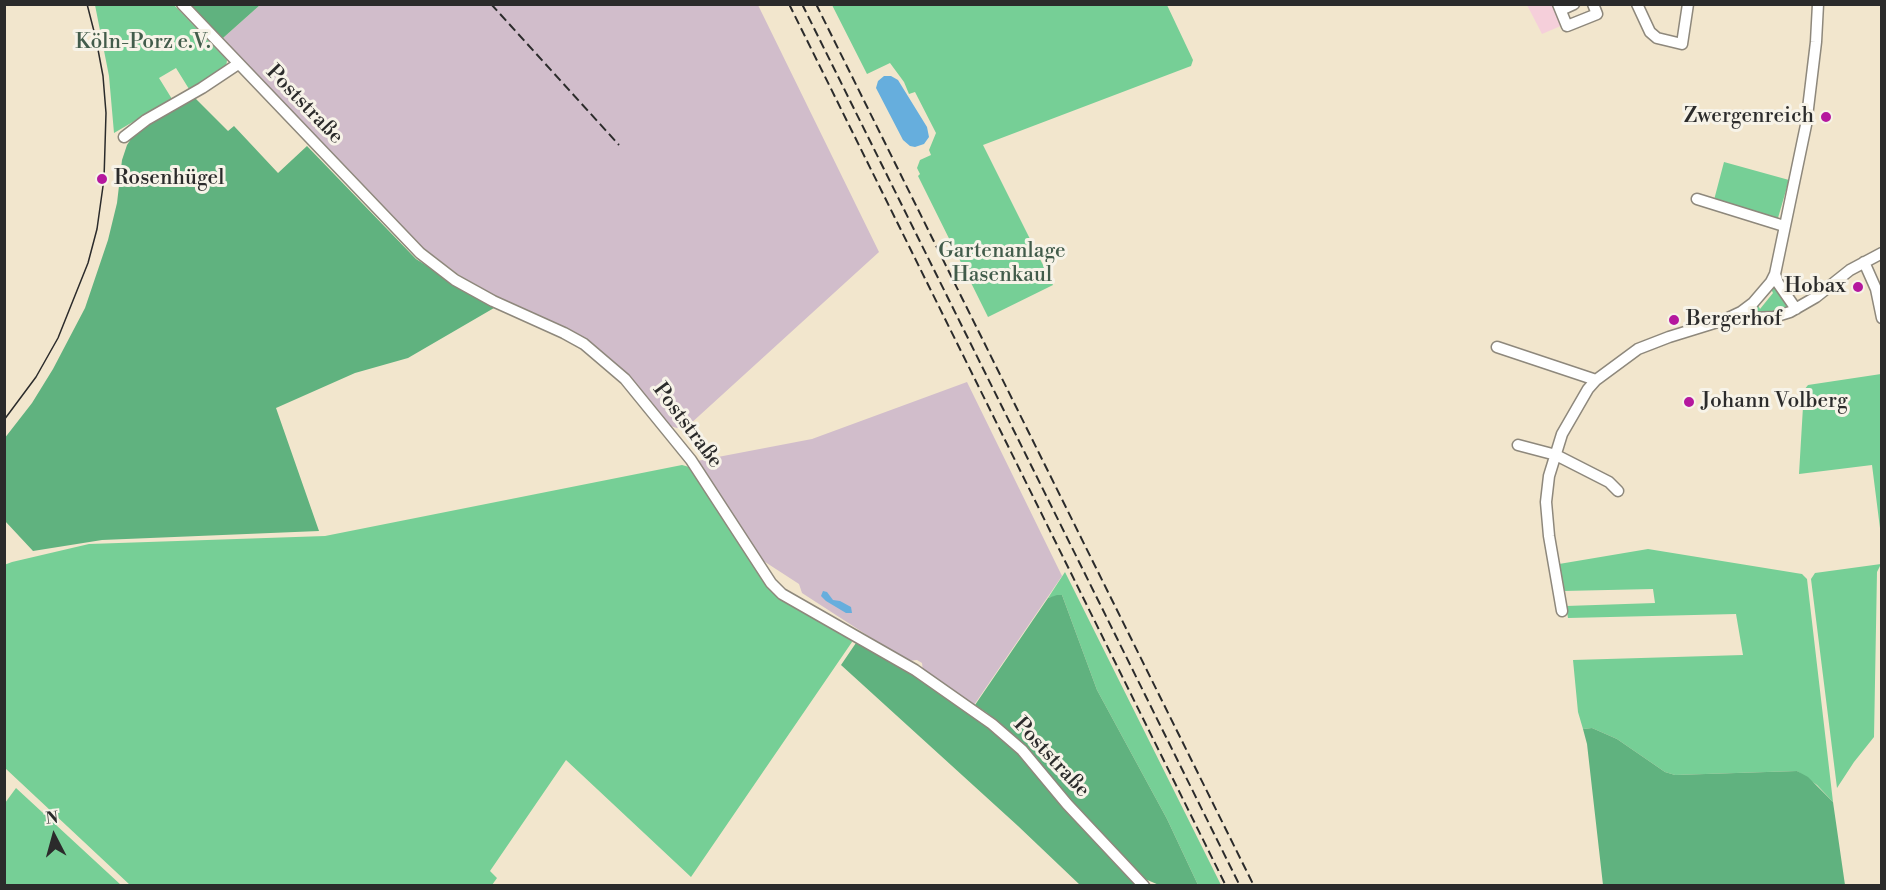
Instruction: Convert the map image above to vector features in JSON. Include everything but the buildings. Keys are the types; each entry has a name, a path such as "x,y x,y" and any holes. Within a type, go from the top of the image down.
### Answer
{"street":[{"name":"Poststraße","path":"182,4 420,253 455,280 493,301 584,344 626,379 691,460 771,583 782,594 915,670 992,724 1022,750 1067,804 1144,885"},
{"path":"1574,4 1559,7 1567,26 1597,14 1593,4"},
{"path":"1637,4 1650,32 1657,38 1682,44 1688,4"},
{"path":"1562,611 1549,536 1546,502 1549,476 1562,434 1588,389 1596,380 1638,350 1741,312 1768,287 1775,274 1806,124 1818,4"},
{"path":"124,137 146,120 238,64"},
{"path":"1697,199 1784,226"},
{"path":"1724,320 1774,317 1796,309 1864,262 1881,254"},
{"path":"1864,262 1876,289 1881,318"},
{"path":"1775,274 1796,309"},
{"path":"1497,347 1596,380"},
{"path":"1518,445 1556,455 1608,482 1618,491"}],"shaded area":[{"path":"260,5 758,5 879,252 689,425 677,428 670,426 633,381 596,347 462,277 423,248 358,184 223,38"},
{"path":"1527,5 1554,5 1563,25 1542,34"},
{"path":"967,382 1062,576 974,705 923,671 922,663 917,660 907,661 802,593 799,584 762,560 697,461 812,439"}],"green space":[{"name":"Köln-Porz e.V.","path":"95,5 174,5 227,60 226,68 189,89 176,68 159,78 172,99 114,133 109,76"},
{"path":"190,5 260,5 223,38"},
{"name":"Gartenanlage Hasenkaul","path":"832,5 1167,5 1193,60 1191,66 983,145 1053,285 988,317 918,176 920,174 917,168 920,160 931,155 929,150 936,133 915,92 909,94 904,82 890,63 867,74"},
{"path":"192,95 228,131 234,126 278,173 307,146 416,259 494,308 408,358 355,373 276,408 319,531 102,540 33,551 5,521 4,439 32,403 85,308 108,240 117,203 122,160 127,145 136,131"},
{"path":"1724,162 1789,180 1778,218 1714,200"},
{"path":"1773,288 1789,307 1782,312 1753,313 1753,307 1757,303 1760,309 1773,293 1771,289"},
{"path":"1882,374 1881,536 1872,465 1799,474 1804,390 1808,385"},
{"path":"682,465 689,467 768,586 850,635 852,642 691,877 566,760 490,871 497,878 492,885 130,885 5,768 4,565 89,544 325,536"},
{"path":"1648,549 1802,574 1807,579 1833,802 1817,785 1797,771 1675,775 1665,772 1617,739 1592,728 1583,729 1578,712 1573,660 1743,655 1736,614 1568,618 1566,606 1655,603 1653,589 1563,591 1559,564"},
{"path":"1881,564 1877,572 1874,737 1837,788 1811,579 1815,573"},
{"path":"1065,572 1221,885 1198,885 1167,819 1097,690 1062,595 1048,598"},
{"path":"1062,595 1097,690 1167,819 1198,885 1159,885 1145,879 1075,806 1017,738 975,705 1048,598"},
{"path":"858,640 970,713 1015,750 1137,885 1080,885 841,665"},
{"path":"1592,728 1617,739 1665,772 1675,775 1797,771 1808,777 1833,802 1845,885 1603,885 1587,744 1583,729"},
{"path":"16,788 121,885 5,885 5,803"}],"water":[{"path":"884,76 891,76 898,80 927,127 929,137 924,144 915,147 903,140 876,88 878,81"},
{"path":"823,591 827,592 833,600 851,607 852,613 846,613 826,601 821,596"}],"tram line":[{"path":"4,420 36,377 58,338 88,263 97,229 104,179 106,113 103,76 87,4"}],"railway":[{"path":"491,4 619,145"},
{"path":"789,4 1226,886"},
{"path":"802,4 1240,886"},
{"path":"816,4 1254,886"}],"place":[{"name":"Zwergenreich","path":"1826,117"},
{"name":"Rosenhügel","path":"102,179"},
{"name":"Hobax","path":"1858,287"},
{"name":"Bergerhof","path":"1674,320"},
{"name":"Johann Volberg","path":"1689,402"}]}
